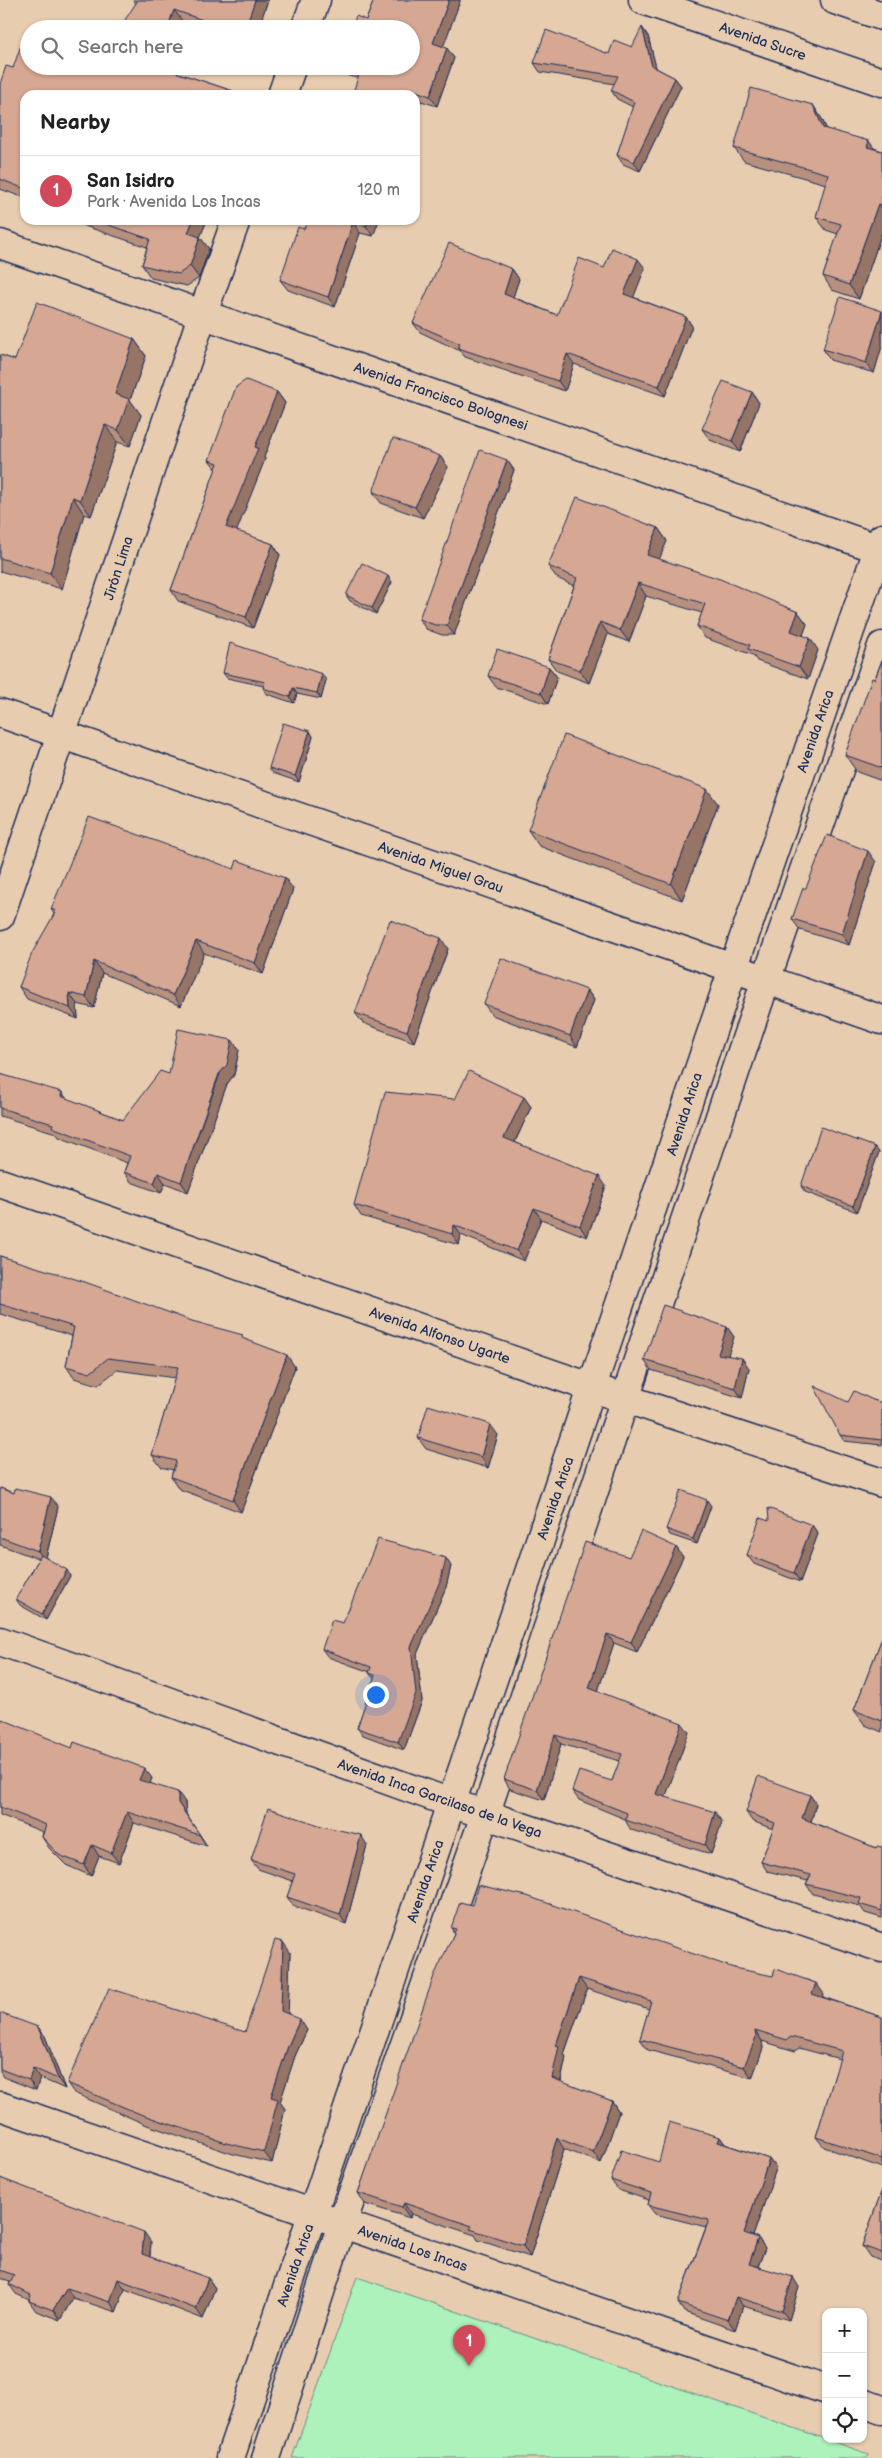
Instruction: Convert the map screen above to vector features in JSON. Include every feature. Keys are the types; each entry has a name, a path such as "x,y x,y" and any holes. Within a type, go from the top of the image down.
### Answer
{"street":[{"path":"309,20 316,0"},
{"name":"Avenida Sucre","path":"643,0 882,82"},
{"path":"835,0 882,16"},
{"path":"284,90 289,75"},
{"name":"Jirón Lima","path":"0,916 234,225"},
{"name":"Avenida Francisco Bolognesi","path":"0,244 881,546"},
{"name":"Avenida Arica","path":"230,2458 733,969 881,546"},
{"path":"266,2458 342,2224 485,1814 766,980 882,646"},
{"name":"Avenida Miguel Grau","path":"0,713 882,1020"},
{"name":"Avenida Alfonso Ugarte","path":"0,1183 626,1400 882,1484"},
{"name":"Avenida Inca Garcilaso de la Vega","path":"0,1641 451,1803 882,1948"},
{"name":"Avenida Los Incas","path":"0,2106 822,2389"},
{"path":"867,2404 882,2410"}],"green space":[{"path":"357,2277 822,2438 822,2443 837,2443 869,2454 867,2458 292,2458"}],"building":[{"path":"138,0 255,0 248,20 202,20 174,10 170,20 125,20"},
{"path":"374,0 449,0 433,43 447,48 430,96 420,92 420,90 354,90 359,75 420,75 420,20 366,20"},
{"path":"356,16 366,20 354,20"},
{"path":"642,27 652,66 675,78 634,162 617,155 634,102 611,90 618,76 534,63 546,30 609,54 614,40 632,47"},
{"path":"20,48 20,75 184,75 230,90 20,90 20,187 0,179 0,84 6,66 13,68"},
{"path":"751,88 813,105 823,128 869,141 867,147 882,151 882,205 878,204 849,285 823,276 841,224 816,217 828,174 734,148"},
{"path":"109,225 191,225 188,233 200,237 190,266 179,274 142,265 150,239"},
{"path":"306,225 352,225 328,297 280,280 298,227 304,229"},
{"path":"449,243 512,269 504,294 557,315 579,258 604,268 612,248 638,259 624,294 686,317 659,386 567,354 558,381 458,348 460,344 413,323"},
{"path":"840,297 882,311 866,363 823,349"},
{"path":"37,302 134,339 115,394 129,399 118,430 105,425 80,500 73,497 50,573 0,558 0,355 15,360"},
{"path":"246,380 277,392 255,447 258,448 226,527 273,544 246,617 171,590 218,463 209,460 236,387"},
{"path":"723,381 752,392 732,441 702,429"},
{"path":"393,438 440,456 415,507 373,492"},
{"path":"480,450 507,460 447,625 435,625 419,619"},
{"path":"577,497 658,528 647,555 720,579 798,612 791,631 810,638 799,667 748,649 750,645 697,626 705,604 638,583 620,630 600,622 580,670 548,659 577,578 548,566"},
{"path":"362,563 388,576 372,608 346,595"},
{"path":"230,643 322,674 317,693 293,688 290,697 263,688 265,682 223,673"},
{"path":"497,649 549,667 541,693 488,676"},
{"path":"882,660 882,768 845,755 872,678 875,679"},
{"path":"283,723 310,731 295,776 269,768"},
{"path":"564,735 707,789 671,884 528,830"},
{"path":"89,817 234,869 237,860 285,878 255,963 196,941 173,995 94,961 86,997 69,993 70,1008 19,987 32,953 56,911 51,909"},
{"path":"827,835 868,851 842,934 792,919 803,888 806,888"},
{"path":"390,920 441,938 407,1031 355,1013"},
{"path":"501,958 587,990 570,1036 484,1004"},
{"path":"178,1029 232,1040 227,1065 219,1074 181,1182 158,1173 154,1183 124,1172 130,1156 52,1127 53,1124 0,1108 0,1074 62,1092 61,1096 123,1120 160,1071 169,1074"},
{"path":"469,1071 524,1097 504,1138 599,1176 580,1226 534,1208 517,1251 454,1225 452,1234 354,1205 385,1092 455,1099"},
{"path":"821,1127 875,1147 853,1206 801,1186"},
{"path":"0,1256 85,1282 192,1321 243,1335 242,1338 287,1355 233,1500 171,1477 176,1461 152,1455 178,1367 108,1358 90,1373 66,1366 74,1327 0,1304"},
{"path":"663,1305 727,1327 718,1354 742,1358 735,1388 644,1360"},
{"path":"814,1386 848,1402 854,1391 882,1403 882,1440 840,1435"},
{"path":"428,1405 490,1424 481,1457 418,1438"},
{"path":"0,1488 14,1493 15,1488 51,1497 38,1551 0,1537"},
{"path":"681,1490 707,1500 693,1539 666,1529"},
{"path":"768,1508 812,1525 794,1573 747,1555 760,1518 769,1521"},
{"path":"641,1531 676,1547 631,1642 607,1634 589,1688 682,1723 656,1794 715,1812 705,1845 625,1820 627,1813 572,1791 579,1771 612,1781 622,1754 555,1735 537,1790 504,1779 585,1542 629,1557"},
{"path":"378,1539 446,1558 441,1579 411,1647 416,1693 398,1742 357,1728 375,1675 369,1673 371,1667 322,1649 332,1620 343,1623"},
{"path":"41,1555 67,1570 42,1614 16,1599"},
{"path":"882,1638 882,1721 854,1710"},
{"path":"2,1719 72,1748 74,1742 144,1768 139,1780 178,1792 178,1803 200,1835 127,1812 111,1853 92,1845 84,1865 59,1855 42,1837 46,1825 0,1807 0,1724"},
{"path":"758,1776 810,1795 802,1818 876,1848 877,1846 882,1847 882,1911 859,1904 861,1898 806,1884 811,1875 761,1862 775,1823 746,1812"},
{"path":"268,1808 322,1826 361,1835 340,1915 287,1897 295,1874 251,1860"},
{"path":"478,1885 527,1896 734,1968 773,1976 775,1969 816,1983 812,1994 882,2017 882,2159 816,2137 842,2051 791,2037 787,2040 755,2030 756,2037 744,2067 640,2039 651,2001 579,1978 556,2045 559,2046 552,2078 612,2101 593,2152 557,2138 523,2246 470,2229 472,2226 404,2203 402,2207 358,2193 434,1976 456,1929 451,1928 460,1902 472,1905"},
{"path":"275,1940 283,1942 281,2011 300,2019 288,2046 271,2097 278,2099 264,2152 226,2143 140,2114 67,2083 109,1988 245,2032"},
{"path":"0,2013 38,2027 58,2079 33,2068 29,2080 0,2069"},
{"path":"669,2122 720,2137 718,2142 769,2159 744,2233 758,2238 749,2264 793,2277 782,2311 736,2297 728,2320 678,2303 709,2220 648,2205 651,2193 611,2180 621,2150 659,2162"},
{"path":"0,2178 144,2232 142,2254 208,2278 196,2309 118,2279 110,2302 67,2288 53,2310 29,2301 31,2295 9,2284 14,2275 0,2270"},
{"path":"882,2190 882,2253 862,2246"}],"place":[{"name":"San Isidro","path":"469,2366"}]}
